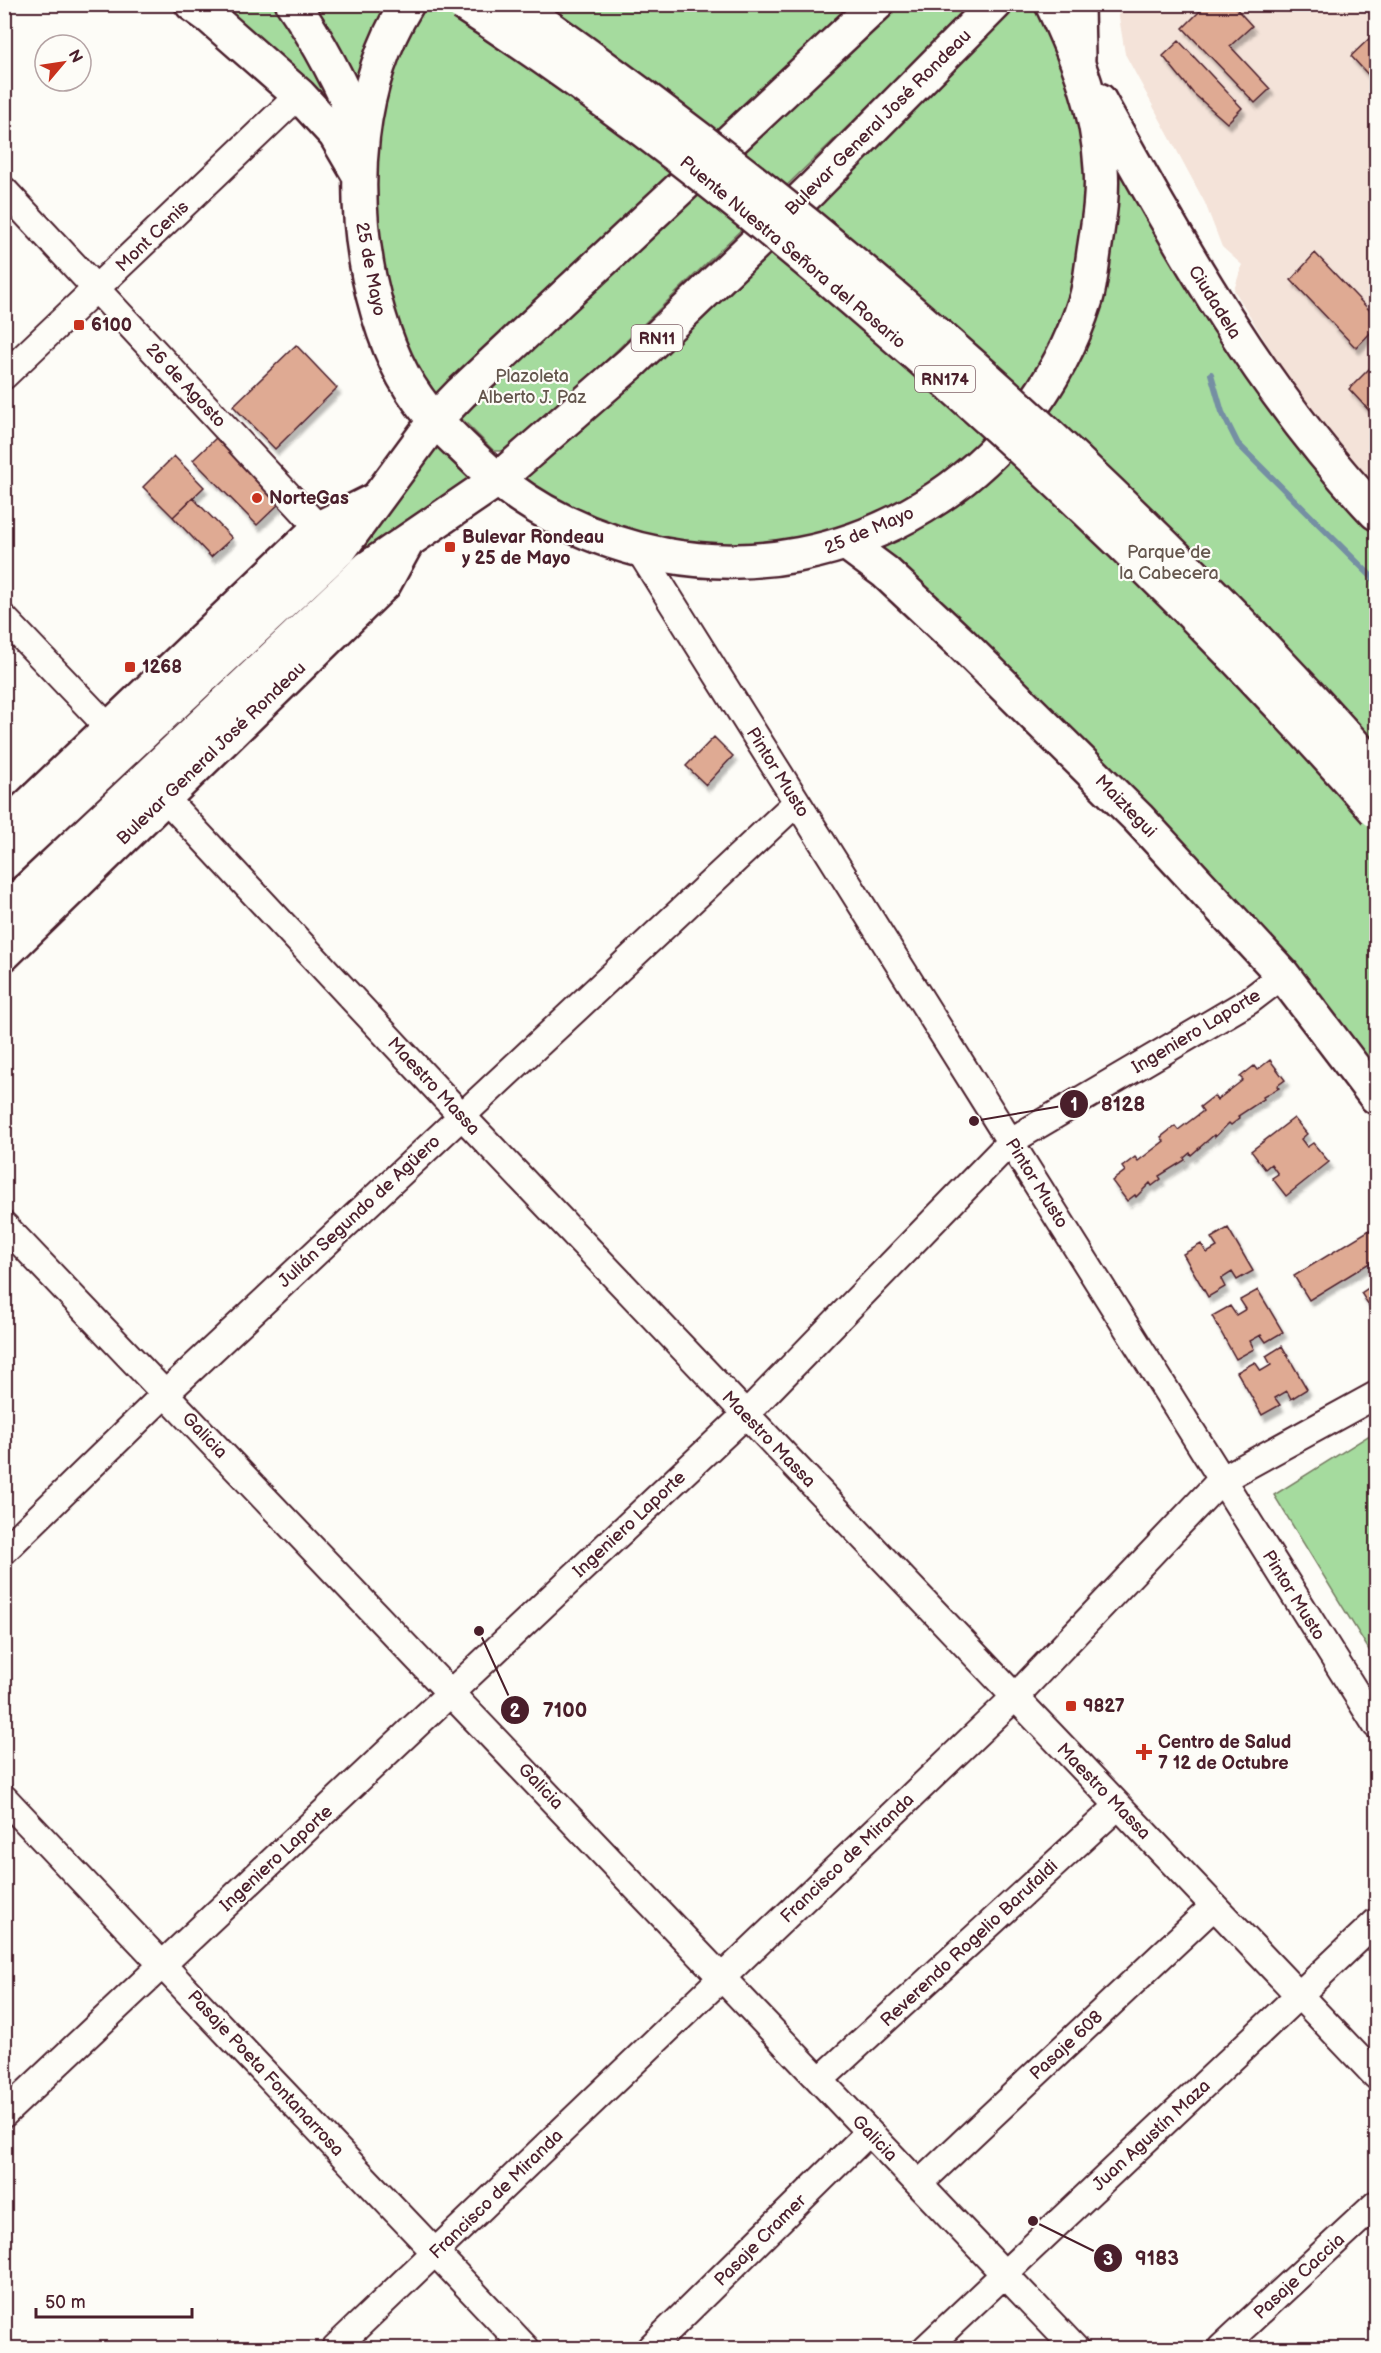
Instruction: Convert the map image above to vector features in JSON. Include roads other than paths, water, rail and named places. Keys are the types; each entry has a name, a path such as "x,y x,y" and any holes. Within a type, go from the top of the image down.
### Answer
{"main road":[{"path":"192,4 299,95 335,134 359,175"},
{"path":"293,4 318,40 345,93 362,134"},
{"name":"25 de Mayo","path":"408,4 376,74 362,134 359,175 362,241 377,312 400,369 419,400 497,480 535,506 587,532 639,550 691,560 754,561 814,553 846,543 915,512 952,489 997,450 1032,408 1065,352 1087,297 1102,204 1101,164 1094,114 1080,65 1052,4"},
{"name":"Puente Nuestra Señora del Rosario","path":"463,4 635,123 728,194 975,404 1104,524 1230,653 1377,811"},
{"name":"Puente Nuestra Señora del Rosario","path":"516,4 653,102 750,176 844,252 992,381 1117,498 1226,607 1377,769"},
{"path":"4,862 341,548 436,419 877,4"},
{"name":"Bulevar General José Rondeau","path":"4,912 368,568 497,480 631,363 812,189 995,4"},
{"path":"1077,4 1080,65"},
{"name":"Ciudadela","path":"1080,65 1199,279 1252,360 1339,473 1377,513"},
{"path":"4,829 319,528 375,500"},
{"name":"Maiztegui","path":"846,543 885,572 1052,730 1138,818 1283,975 1377,1096"},
{"name":"Bulevar General José Rondeau","path":"4,954 384,584 406,544"}],"street":[{"name":"Mont Cenis","path":"4,376 299,95"},
{"name":"26 de Agosto","path":"4,190 319,528"},
{"name":"Pintor Musto","path":"639,550 1377,1725"},
{"path":"4,618 110,729"},
{"name":"Maestro Massa","path":"165,798 461,1116 1377,2076"},
{"name":"Julián Segundo de Agüero","path":"4,1551 165,1394 797,802"},
{"name":"Ingeniero Laporte","path":"4,2114 745,1414 1011,1141 1249,1001 1283,975"},
{"name":"Galicia","path":"4,1225 452,1692 1075,2349"},
{"name":"Francisco de Miranda","path":"335,2349 1015,1697 1221,1480 1377,1395"},
{"name":"Pasaje Poeta Fontanarrosa","path":"4,1798 526,2349"},
{"name":"Reverendo Rogelio Barufaldi","path":"820,2080 1118,1806"},
{"name":"Pasaje 608","path":"918,2184 1214,1906"},
{"name":"Juan Agustín Maza","path":"926,2349 1377,1922"},
{"name":"Pasaje Cramer","path":"650,2349 869,2132"},
{"name":"Pasaje Caccia","path":"1221,2349 1377,2204"}],"waterway":[{"path":"1211,374 1222,412 1238,444 1376,581"}],"place":[{"name":"6100","path":"79,325"},
{"name":"NorteGas","path":"257,498"},
{"name":"Bulevar Rondeau y 25 de Mayo","path":"450,547"},
{"name":"1268","path":"130,667"},
{"name":"8128","path":"974,1121"},
{"name":"7100","path":"479,1631"},
{"name":"9827","path":"1071,1706"},
{"name":"Centro de Salud 7 12 de Octubre","path":"1144,1752"},
{"name":"9183","path":"1033,2221"}],"park label":[{"name":"Plazoleta Alberto J. Paz","path":"532,386"},
{"name":"Parque de la Cabecera","path":"1169,562"}]}
